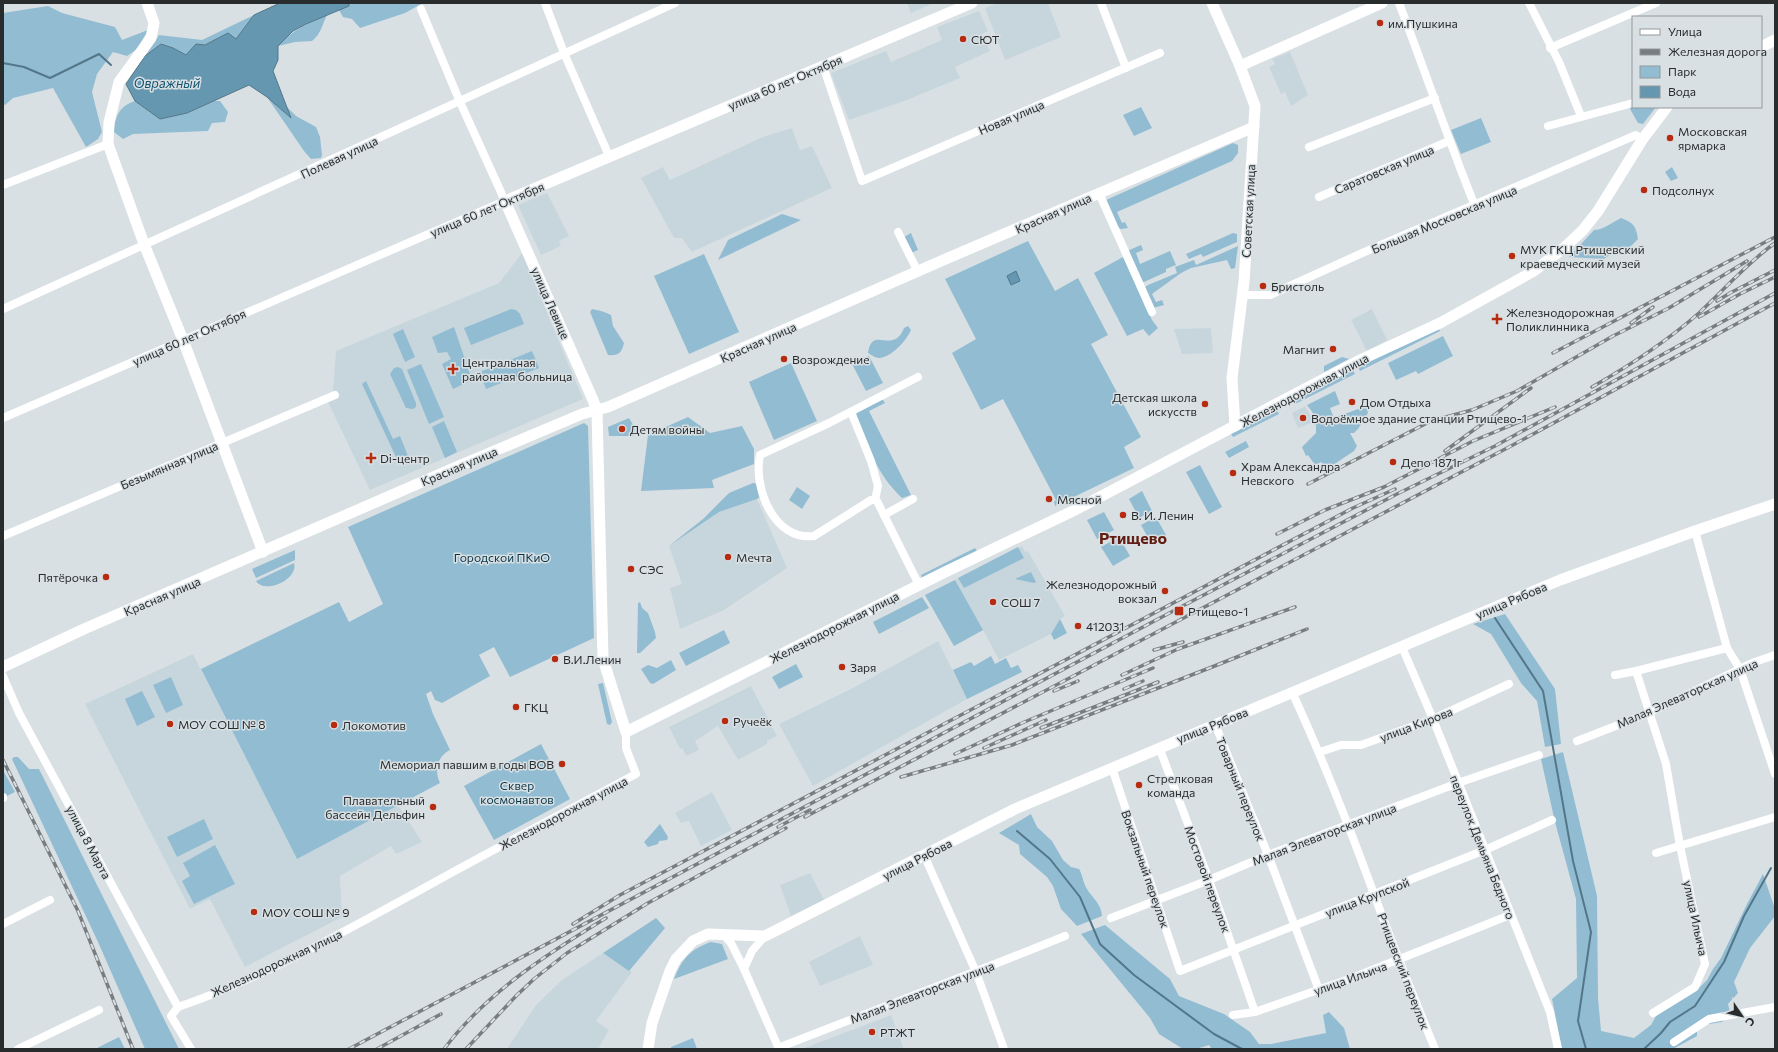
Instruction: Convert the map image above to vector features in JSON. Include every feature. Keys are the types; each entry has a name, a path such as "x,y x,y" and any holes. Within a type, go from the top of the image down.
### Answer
{"street":[{"path":"147,3 154,23 151,38 118,82 109,122 108,144 144,244 183,340 263,552"},
{"path":"545,3 564,53 609,156"},
{"name":"Полевая улица","path":"3,309 675,3"},
{"name":"улица 60 лет Октября","path":"3,418 609,156 972,3"},
{"path":"1101,3 1126,68"},
{"name":"Советская улица","path":"1212,3 1240,66 1255,106 1243,295 1233,330 1232,378 1235,426"},
{"path":"1240,66 1382,3"},
{"name":"Саратовская улица","path":"1399,3 1435,98 1449,141 1475,206"},
{"path":"1529,3 1550,48 1559,62 1581,116"},
{"path":"1550,48 1656,3"},
{"name":"улица Левице","path":"421,9 460,102 594,400 597,411 603,659 626,732"},
{"path":"1762,46 1775,40"},
{"name":"Новая улица","path":"823,66 862,181 1160,53"},
{"path":"1309,147 1435,98"},
{"path":"1548,126 1632,103"},
{"path":"1642,140 1667,108"},
{"name":"Красная улица","path":"3,667 84,630 582,414 597,411 1099,193 1254,128"},
{"name":"Большая Московская улица","path":"1243,295 1270,295 1360,254 1636,136 1642,140"},
{"name":"Железнодорожная улица","path":"178,1007 199,1000 328,940 636,774 626,748 626,732 919,585 1075,510 1358,361 1440,323 1534,271 1565,247 1583,230 1598,211 1642,140"},
{"name":"Саратовская улица","path":"1319,197 1449,141"},
{"path":"3,185 108,144"},
{"name":"Красная улица","path":"1099,193 1152,312"},
{"path":"898,232 918,272"},
{"path":"874,500 871,500 814,536 805,537 789,530 776,520 767,505 760,486 758,462 760,455 852,412 918,377"},
{"name":"Безымянная улица","path":"3,536 335,395"},
{"path":"852,412 871,461 878,486 874,500"},
{"path":"884,515 913,499"},
{"path":"874,500 877,501 919,585"},
{"name":"улица Рябова","path":"648,1049 652,1023 670,971 676,959 693,941 708,934 766,936 1015,809 1159,747 1560,580 1695,530 1775,504"},
{"path":"1695,530 1727,648 1740,669 1775,774"},
{"name":"переулок Демьяна Бедного","path":"1402,647 1433,719 1550,1012 1558,1049"},
{"name":"Малая Элеваторская улица","path":"1615,675 1727,648"},
{"name":"Малая Элеваторская улица","path":"1577,741 1648,713 1752,662 1775,655"},
{"name":"улица Ильича","path":"1636,671 1648,713 1666,764 1680,846 1705,964 1695,987 1653,1013"},
{"name":"улица 8 Марта","path":"3,676 19,713 178,1007"},
{"name":"улица Кирова","path":"1320,752 1341,744 1361,745 1433,719 1509,684"},
{"name":"Ртищевский переулок","path":"1292,692 1320,752 1349,824 1374,895 1435,1049"},
{"name":"Товарный переулок","path":"1215,724 1268,855 1319,990"},
{"name":"Мостовой переулок","path":"1159,747 1209,880 1255,1012"},
{"name":"Малая Элеваторская улица","path":"1111,918 1349,824 1458,783 1539,755"},
{"name":"Вокзальный переулок","path":"1112,768 1180,971"},
{"path":"1656,853 1775,817"},
{"name":"улица Крупской","path":"1180,971 1232,949 1374,895 1485,850 1552,820"},
{"path":"924,855 976,972 1004,1049"},
{"path":"3,924 50,900"},
{"name":"улица Ильича","path":"1233,1015 1255,1012 1319,990 1399,960 1510,915"},
{"path":"723,934 731,943 744,969 779,1049"},
{"path":"744,969 752,951 766,936"},
{"name":"Малая Элеваторская улица","path":"779,1049 1065,936"},
{"path":"178,1007 171,1016 191,1049"},
{"path":"1674,1042 1709,1019 1775,1007"},
{"path":"18,1049 99,1010"}],"shaded area":[{"path":"907,3 934,3 911,13"},
{"path":"997,3 1048,3 1061,37 1005,60 985,8"},
{"path":"979,11 988,31 982,34 990,51 955,67 960,78 907,100 849,120 831,73 886,51 891,62 942,40 937,27"},
{"path":"1290,52 1308,95 1291,106 1285,92 1281,94 1269,67 1275,64 1272,59"},
{"path":"792,128 800,150 812,146 832,188 692,252 682,238 674,238 641,178 663,167 670,180 763,137"},
{"path":"547,193 569,236 559,241 561,246 541,255 518,205"},
{"name":"Центральная районная больница","path":"522,253 583,399 370,490 328,402 335,395 333,391 336,351 499,283"},
{"path":"1372,309 1387,340 1367,351 1351,320"},
{"path":"1211,328 1213,353 1182,354 1174,329"},
{"path":"1305,406 1314,422 1298,428 1292,413"},
{"name":"Мечта","path":"757,499 787,568 724,610 680,629 670,588 682,584 669,546 719,512"},
{"name":"СОШ 7","path":"1022,546 1025,552 1028,551 1065,616 1060,619 1051,634 999,660 983,630 954,646 925,595"},
{"path":"938,641 967,699 813,786 779,724 851,689"},
{"path":"193,654 297,859 398,805 422,842 396,854 391,846 340,876 342,917 245,967 210,899 190,909 85,704"},
{"name":"Ручеёк","path":"751,686 777,736 767,741 767,744 738,760 718,726 695,741 699,750 686,756 682,748 680,749 669,727"},
{"path":"712,792 732,830 701,846 689,821 681,823 675,813"},
{"path":"810,873 824,900 791,916 780,885"},
{"path":"860,936 873,965 820,986 809,962"},
{"path":"603,953 632,972 596,1021 609,1030 598,1049 507,1049 536,1005 562,980"},
{"name":"РТЖТ","path":"891,1015 904,1049 802,1049"}],"green space":[{"path":"349,3 423,3 405,13 360,28 352,19 343,17 339,10 349,6"},
{"path":"48,6 62,13 115,27 122,40 148,30 137,49 127,56 113,52 97,74 92,92 102,132 98,139 86,147 53,88 13,98 5,105 3,104 3,13"},
{"path":"254,15 236,39 227,34 186,55 161,44 145,56 159,35 202,40"},
{"path":"327,15 319,32 312,41 295,42 278,46 290,35 312,21"},
{"path":"267,97 290,117 285,105 296,116 316,127 320,137 321,158 311,159"},
{"path":"135,101 160,119 187,113 214,101 220,101 228,112 225,122 212,123 208,131 133,134 123,139 114,132 115,122 122,109"},
{"path":"1630,106 1632,108 1655,108 1643,124 1638,123 1630,109"},
{"path":"1141,107 1152,128 1134,136 1123,115"},
{"path":"1481,118 1491,142 1461,154 1451,130"},
{"path":"1233,143 1238,145 1238,153 1232,161 1117,212 1122,223 1125,222 1128,228 1121,229 1116,226 1106,200"},
{"path":"1672,167 1678,178 1671,181 1665,172"},
{"path":"782,214 801,220 718,260 728,240"},
{"path":"1621,218 1632,223 1636,231 1638,239 1630,247 1617,250 1604,259 1569,257 1594,230 1604,227"},
{"path":"911,233 918,250 911,253 904,237"},
{"path":"1233,233 1237,234 1237,242 1203,257 1201,254 1189,259 1186,254"},
{"path":"1028,241 1055,291 1078,278 1108,335 1091,344 1141,437 1124,447 1134,468 1055,506 1054,502 1056,500 1003,399 981,410 952,353 976,339 945,279"},
{"path":"1141,245 1143,250 1136,253 1140,264 1170,251 1176,265 1166,269 1166,272 1141,282 1127,251"},
{"path":"1238,246 1235,268 1231,269 1227,260 1191,268 1181,273 1152,294 1156,302 1162,300 1164,305 1153,308 1145,287 1177,273 1175,267 1194,260 1196,265"},
{"path":"704,254 739,332 689,354 654,276"},
{"path":"1123,257 1152,320 1158,328 1149,336 1143,329 1127,336 1094,273"},
{"path":"511,309 516,310 520,314 524,324 471,345 464,328"},
{"path":"592,309 611,315 613,326 624,343 619,353 608,355 590,312"},
{"path":"908,326 911,330 909,334 894,352 879,358 868,353 870,345 874,341 894,340 899,336 904,328"},
{"path":"454,327 472,380 453,389 442,364 451,359 447,352 438,353 432,337"},
{"path":"1438,327 1440,331 1360,371 1358,367"},
{"path":"403,329 415,357 405,362 393,334"},
{"path":"1443,336 1453,356 1418,374 1416,371 1396,380 1388,363"},
{"path":"532,351 539,368 486,389 480,372"},
{"path":"869,356 883,383 866,391 852,364"},
{"path":"1342,357 1349,359 1324,372 1324,366"},
{"path":"791,363 817,421 774,440 749,382"},
{"path":"421,364 444,417 429,424 407,370"},
{"path":"398,367 402,369 416,403 416,407 413,409 406,408 390,374 394,368"},
{"path":"1353,370 1355,374 1295,404 1293,400"},
{"path":"366,381 393,439 400,436 408,456 396,457 362,384"},
{"path":"1335,391 1340,404 1330,408 1334,418 1366,406 1368,413 1358,429 1354,433 1350,433 1357,446 1354,451 1327,469 1321,462 1315,465 1308,455 1306,456 1302,447 1316,433 1316,426 1311,415 1313,413 1307,405"},
{"path":"880,399 885,403 869,411 911,495 902,498 893,489 874,460 856,415 857,412"},
{"path":"1277,410 1279,414 1233,437 1231,434"},
{"path":"688,417 710,433 742,426 754,449 754,464 712,480 714,488 641,491 648,435"},
{"path":"629,418 635,428 634,436 609,436 608,427"},
{"path":"444,421 457,452 445,458 432,427"},
{"name":"Городской ПКиО","path":"584,423 588,426 594,638 510,677 494,647 479,655 490,676 442,703 435,700 431,691 426,694 433,714 450,750 442,756 438,764 437,773 440,783 297,859 201,669 339,602 349,622 383,604 348,527"},
{"path":"1246,441 1249,447 1229,458 1225,452"},
{"path":"1200,465 1222,507 1209,514 1186,472"},
{"path":"753,483 757,484 761,496 757,499 719,512 669,546 703,519 729,493"},
{"path":"797,487 810,496 802,509 789,500"},
{"path":"1142,491 1152,511 1139,518 1129,499"},
{"path":"1104,512 1114,530 1097,539 1087,520"},
{"path":"1156,517 1166,535 1151,543 1141,525"},
{"path":"1119,537 1130,556 1113,566 1101,547"},
{"path":"1018,547 1024,558 964,588 958,578"},
{"path":"975,548 977,551 922,578 921,575"},
{"path":"295,550 295,560 256,578 252,569"},
{"path":"294,563 294,569 291,575 280,583 273,586 266,586 260,585 256,581"},
{"path":"1031,572 1036,582 1034,583 1015,579"},
{"path":"955,580 983,630 954,646 925,595"},
{"path":"922,597 929,608 879,634 873,622"},
{"path":"640,602 642,608 648,613 656,638 640,653 637,653 638,603"},
{"path":"1505,614 1555,689 1561,744 1545,747 1537,701 1521,683 1491,634 1473,624"},
{"path":"1060,619 1067,633 1054,640 1051,634"},
{"path":"724,630 730,643 686,666 679,653"},
{"path":"991,656 995,664 1006,658 1011,668 1018,665 1022,672 967,699 953,670 971,662 974,666"},
{"path":"671,660 676,670 653,684 650,683 641,669 648,665 657,668"},
{"path":"796,664 803,677 779,689 772,677"},
{"path":"171,677 183,705 166,713 153,685"},
{"path":"603,683 612,722 610,725 607,724 598,684"},
{"path":"142,691 155,717 137,726 125,699"},
{"name":"Сквер космонавтов","path":"541,744 570,799 494,840 464,786"},
{"path":"1563,752 1597,896 1598,998 1601,1031 1634,1038 1651,1025 1656,1016 1695,992 1707,980 1721,958 1763,874 1775,909 1775,916 1750,948 1734,982 1738,993 1728,1004 1730,1012 1722,1022 1709,1024 1697,1023 1697,1036 1673,1049 1562,1049 1552,999 1577,978 1576,899 1555,822 1541,759"},
{"path":"14,757 18,757 29,769 39,769 179,1049 145,1049 98,942 12,759"},
{"path":"3,770 15,792 5,797 3,794"},
{"path":"1031,814 1037,827 1052,841 1063,860 1071,867 1079,869 1086,887 1100,908 1102,916 1077,926 1061,909 1053,886 1047,877 1020,854 1019,845 999,833"},
{"path":"204,819 213,839 177,857 167,837"},
{"path":"660,824 668,837 667,840 659,841 658,844 648,847 644,842"},
{"path":"215,845 235,884 194,904 182,881 190,876 183,863"},
{"path":"656,918 665,928 629,971 603,953"},
{"path":"1105,925 1170,979 1179,996 1224,1014 1250,1032 1259,1044 1271,1044 1326,1033 1323,1015 1329,1012 1344,1028 1350,1049 1212,1049 1209,1045 1196,1049 1183,1049 1159,1034 1150,1018 1081,934"},
{"path":"711,942 722,944 728,959 674,979 680,965 688,955"},
{"path":"119,1037 125,1049 95,1049"},
{"path":"693,1038 697,1049 671,1049 671,1047"}],"water":[{"name":"Овражный","path":"280,3 349,3 349,6 293,31 278,46 278,60 273,71 291,118 267,97 249,85 187,113 160,119 135,101 126,84 145,56 161,44 186,55 196,44 205,45 228,33 236,39 254,15"},
{"path":"1016,271 1020,281 1011,285 1007,276"}],"waterway":[{"path":"3,63 24,67 50,78 99,54 111,65"},
{"path":"1495,618 1543,691 1573,861 1591,932 1578,1021 1586,1049"},
{"path":"1017,831 1050,859 1080,897 1100,944 1134,975 1214,1034 1242,1049"},
{"path":"1644,1049 1670,1022 1695,1006 1724,962 1744,916 1771,868"}],"railway":[{"path":"1553,353 1775,237"},
{"path":"1592,387 1620,371 1674,334 1699,313 1745,268 1775,243"},
{"path":"1308,484 1431,421 1472,410 1517,391 1613,336 1669,308 1747,261"},
{"path":"1717,301 1775,270"},
{"path":"1699,317 1740,294 1775,277"},
{"path":"349,1049 1177,609 1397,494 1495,446 1775,293"},
{"path":"805,817 1511,446 1775,303"},
{"path":"1631,323 1653,307"},
{"path":"1445,451 1531,388"},
{"path":"1277,534 1325,510 1384,487 1473,441 1555,407"},
{"path":"573,924 620,895 1353,508 1395,489"},
{"path":"1122,675 1178,649 1295,607"},
{"path":"901,777 1012,745 1307,629"},
{"path":"1154,650 1183,642"},
{"path":"955,754 1022,723 1153,668"},
{"path":"1054,691 1078,681"},
{"path":"1124,689 1143,681"},
{"path":"1041,728 1158,682"},
{"path":"984,748 1046,720"},
{"path":"3,760 78,911 133,1049"},
{"path":"778,827 810,810"},
{"path":"466,1049 516,996 534,979 567,953 648,903 786,828"},
{"path":"444,1049 461,1029 498,992 540,961 606,918"},
{"path":"377,1049 441,1014"}],"place":[{"name":"им.Пушкина","path":"1380,23"},
{"name":"СЮТ","path":"963,39"},
{"name":"Московская ярмарка","path":"1670,138"},
{"name":"Подсолнух","path":"1644,190"},
{"name":"МУК ГКЦ Ртищевский краеведческий музей","path":"1512,256"},
{"name":"Бристоль","path":"1263,286"},
{"name":"Железнодорожная Поликлинника","path":"1497,319"},
{"name":"Магнит","path":"1333,349"},
{"name":"Возрождение","path":"784,359"},
{"name":"Центральная районная больница","path":"453,369"},
{"name":"Дом Отдыха","path":"1352,402"},
{"name":"Детская школа искусств","path":"1205,404"},
{"name":"Водоёмное здание станции Ртищево-1","path":"1303,418"},
{"name":"Детям войны","path":"622,429"},
{"name":"Di-центр","path":"371,458"},
{"name":"Депо 1871г","path":"1393,462"},
{"name":"Храм Александра Невского","path":"1233,473"},
{"name":"Мясной","path":"1049,499"},
{"name":"В. И. Ленин","path":"1123,515"},
{"name":"Мечта","path":"728,557"},
{"name":"СЭС","path":"631,569"},
{"name":"Пятёрочка","path":"106,577"},
{"name":"Железнодорожный вокзал","path":"1165,591"},
{"name":"СОШ 7","path":"993,602"},
{"name":"Ртищево-1","path":"1179,611"},
{"name":"412031","path":"1078,626"},
{"name":"В.И.Ленин","path":"555,659"},
{"name":"Заря","path":"842,667"},
{"name":"ГКЦ","path":"516,707"},
{"name":"Ручеёк","path":"725,721"},
{"name":"МОУ СОШ № 8","path":"170,724"},
{"name":"Локомотив","path":"334,725"},
{"name":"Мемориал павшим в годы ВОВ","path":"562,764"},
{"name":"Стрелковая команда","path":"1139,785"},
{"name":"Плавательный бассейн Дельфин","path":"433,807"},
{"name":"МОУ СОШ № 9","path":"254,912"},
{"name":"РТЖТ","path":"872,1032"}],"district":[{"name":"Ртищево","path":"1133,537"}]}
